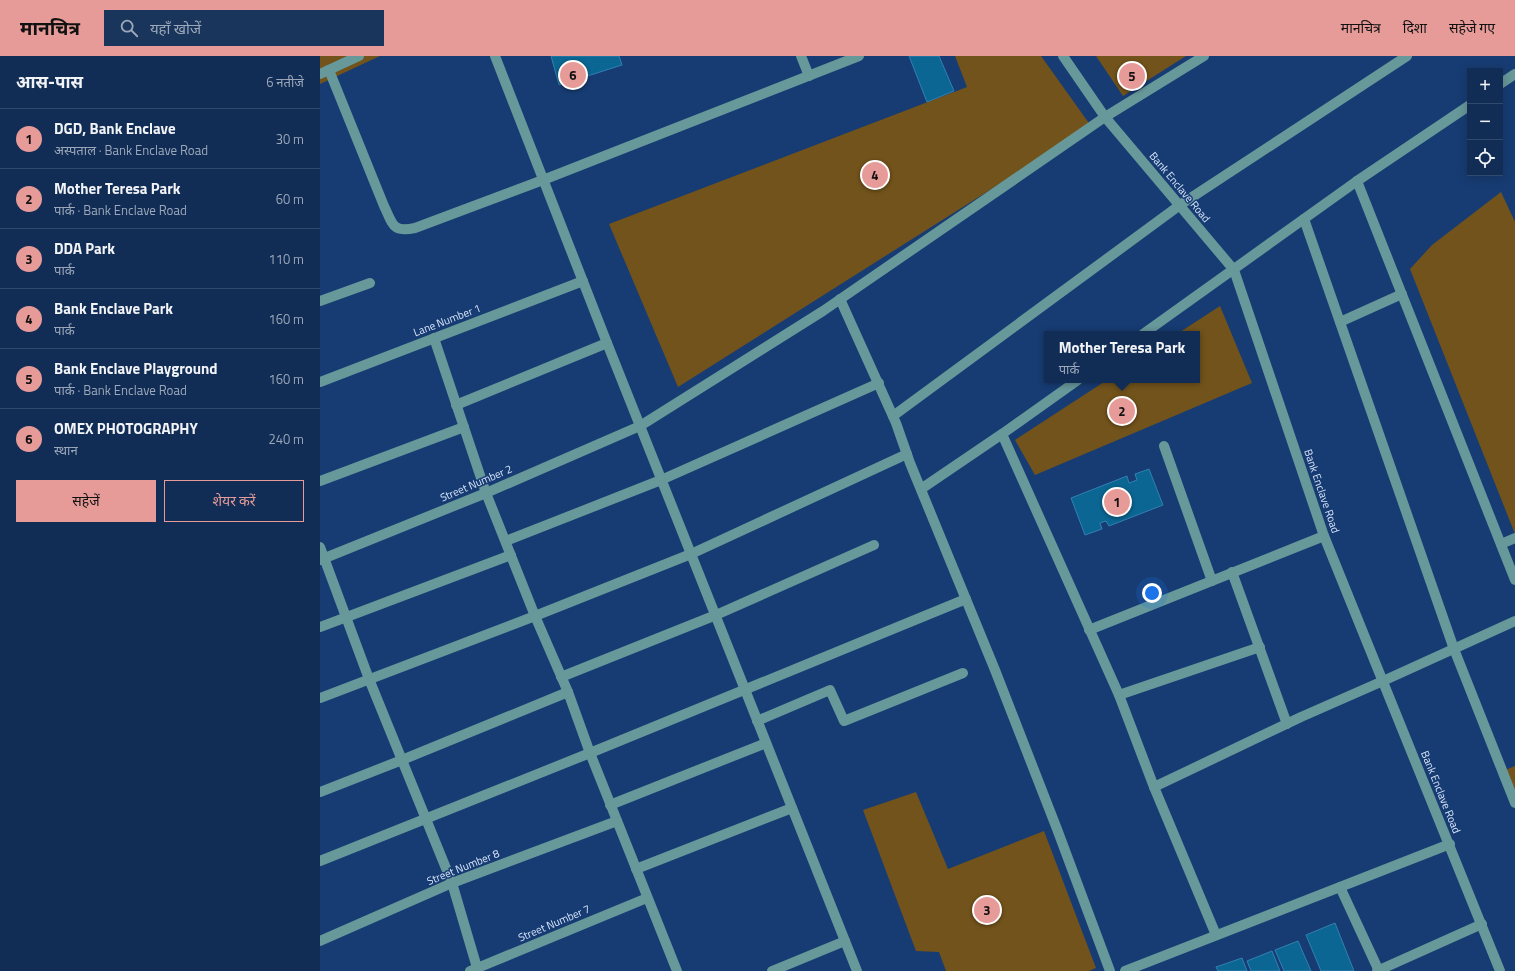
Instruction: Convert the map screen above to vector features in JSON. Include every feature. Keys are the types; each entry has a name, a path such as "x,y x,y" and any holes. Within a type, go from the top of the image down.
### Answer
{"street":[{"path":"359,56 325,72 392,223 396,228 401,230 421,226 543,180 859,56"},
{"path":"495,56 661,480 857,971"},
{"path":"801,56 809,76"},
{"name":"Bank Enclave Road","path":"1063,56 1105,117 1234,270 1324,536 1450,844 1500,971"},
{"name":"Street Number 2","path":"322,559 486,493 640,426 840,299 1105,117 1204,56"},
{"path":"893,416 1180,206 1407,56"},
{"path":"1503,83 1514,78"},
{"path":"1147,331 1357,180 1467,106"},
{"path":"1357,180 1515,580"},
{"path":"1304,219 1454,649 1515,803"},
{"name":"Lane Number 1","path":"320,382 583,281"},
{"path":"320,301 370,283"},
{"path":"1340,322 1402,294"},
{"path":"840,299 893,416 1055,822 1110,971"},
{"path":"434,338 486,493 535,616 568,692 610,805 677,971"},
{"path":"456,405 607,343"},
{"path":"506,541 661,480 879,383"},
{"path":"921,489 1074,383"},
{"path":"320,480 464,427"},
{"path":"1002,434 1119,695 1154,786 1216,935"},
{"path":"1164,446 1212,581"},
{"path":"320,698 535,616 691,554 907,454"},
{"path":"1089,630 1324,536"},
{"path":"1501,544 1515,538"},
{"path":"561,677 716,615 874,545"},
{"path":"320,546 322,559 369,679 452,883 475,970"},
{"path":"320,627 511,555"},
{"path":"1232,572 1287,724"},
{"path":"320,861 590,753 966,599"},
{"path":"1154,786 1515,621"},
{"path":"1119,695 1260,647"},
{"path":"757,721 830,690 844,721 963,673"},
{"path":"320,792 568,692"},
{"path":"610,805 766,743"},
{"path":"636,869 792,808"},
{"name":"Street Number 8","path":"320,941 452,883 617,821"},
{"path":"1125,971 1450,844"},
{"path":"1340,887 1378,971 1482,924"},
{"name":"Street Number 7","path":"475,970 647,898"},
{"path":"772,971 845,941"}],"shaded area":[{"path":"320,56 380,56 320,84"},
{"path":"955,56 1041,56 1091,126 678,387 609,224 967,87"},
{"path":"1096,56 1186,56 1123,96"},
{"path":"1501,192 1515,222 1515,534 1410,269 1432,245"},
{"path":"1220,306 1252,383 1035,475 1015,440 1102,383 1200,383 1200,331 1182,331"},
{"path":"1515,766 1515,790 1505,770"},
{"path":"916,792 948,869 1044,831 1096,968 1089,971 946,971 939,952 916,951 863,810"}],"building":[{"path":"551,56 619,56 622,65 559,85"},
{"path":"909,56 939,56 954,91 927,102"},
{"path":"1149,469 1163,505 1109,526 1106,521 1100,523 1102,529 1085,535 1071,498 1127,476 1129,483 1137,480 1135,474"},
{"path":"1335,923 1354,971 1321,971 1306,935"},
{"path":"1298,941 1311,971 1284,971 1275,950"},
{"path":"1272,951 1280,971 1251,971 1247,961"},
{"path":"1242,958 1247,971 1218,971 1216,967"}],"place":[{"name":"OMEX PHOTOGRAPHY","path":"573,75"},
{"name":"Bank Enclave Playground","path":"1132,76"},
{"name":"Bank Enclave Park","path":"875,175"},
{"name":"Mother Teresa Park","path":"1122,411"},
{"name":"DGD, Bank Enclave","path":"1117,502"},
{"name":"DDA Park","path":"987,910"}]}
